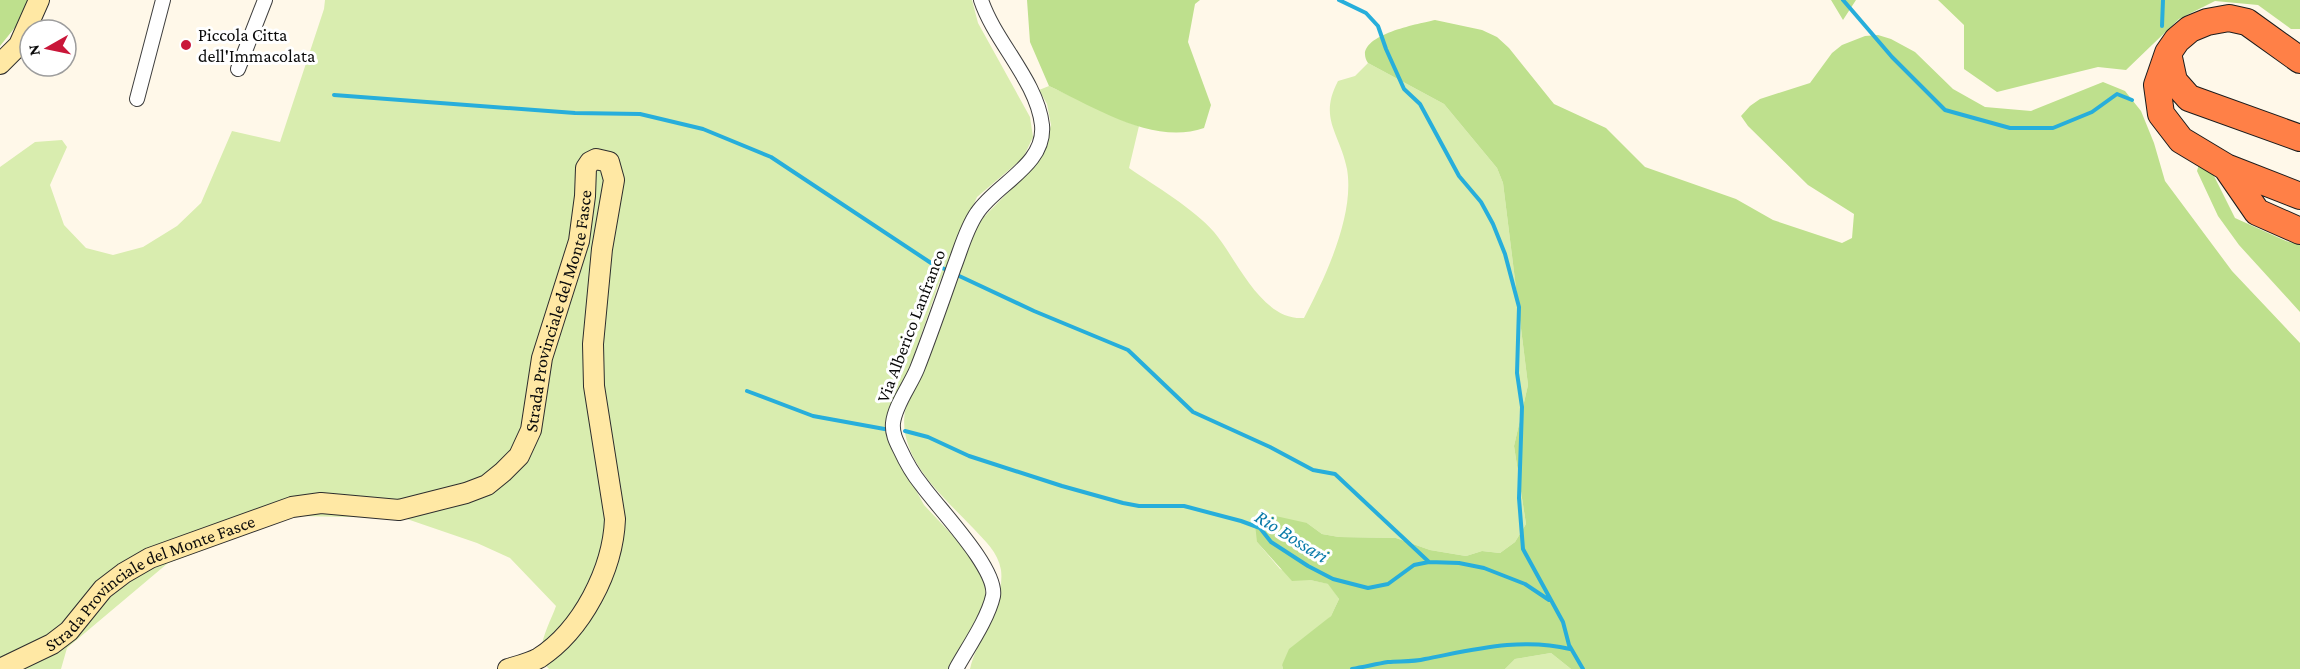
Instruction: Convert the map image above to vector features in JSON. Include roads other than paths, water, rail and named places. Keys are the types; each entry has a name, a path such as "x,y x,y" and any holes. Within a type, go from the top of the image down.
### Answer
{"highway":[{"path":"2300,60 2247,22 2229,18 2207,22 2190,29 2177,40 2169,53 2157,85 2161,114 2181,140 2226,167 2300,196"},
{"path":"2169,53 2174,81 2189,98 2300,138"},
{"path":"2226,167 2257,212 2300,231"}],"main road":[{"path":"0,64 19,45 39,0"},
{"name":"Strada Provinciale del Monte Fasce","path":"0,669 52,644 69,631 103,589 150,558 292,507 321,503 399,510 466,493 487,485 503,472 519,456 531,430 542,358 579,242 586,168 590,162 603,159 609,162 614,180 601,260 593,344 594,386 615,519 614,539 603,573 589,603 562,641 537,659 508,669"}],"street":[{"path":"137,99 163,0"},
{"path":"238,69 265,0"},
{"name":"Via Alberico Lanfranco","path":"956,669 991,602 992,584 982,561 910,470 897,442 893,423 919,364 975,214 990,197 1027,164 1041,141 1042,126 1036,103 1028,85 987,20 981,0"}],"waterway":[{"path":"1339,0 1366,13 1378,26 1404,89 1420,104 1459,176 1481,202 1505,254 1519,307 1517,373 1522,407 1519,498 1523,549 1563,622 1569,645 1583,669"},
{"path":"1843,0 1892,57 1945,110 2010,128 2053,128 2092,112 2117,94 2132,100"},
{"path":"2162,26 2163,0"},
{"path":"334,95 575,113 640,114 703,129 771,157 931,263 949,271"},
{"path":"955,274 1034,311 1128,350 1193,412 1270,447 1313,470 1335,474 1429,562"},
{"path":"747,391 813,416 890,430"},
{"name":"Rio Bossari","path":"905,431 928,437 969,456 1123,503 1139,506 1184,506 1241,521 1260,528 1271,542 1333,579 1368,588 1388,584 1414,565 1429,562 1459,563 1484,568 1525,584 1549,600"},
{"path":"1352,669 1497,646 1533,644 1570,649"}],"place":[{"name":"Piccola Citta dell'Immacolata","path":"186,45"}]}
